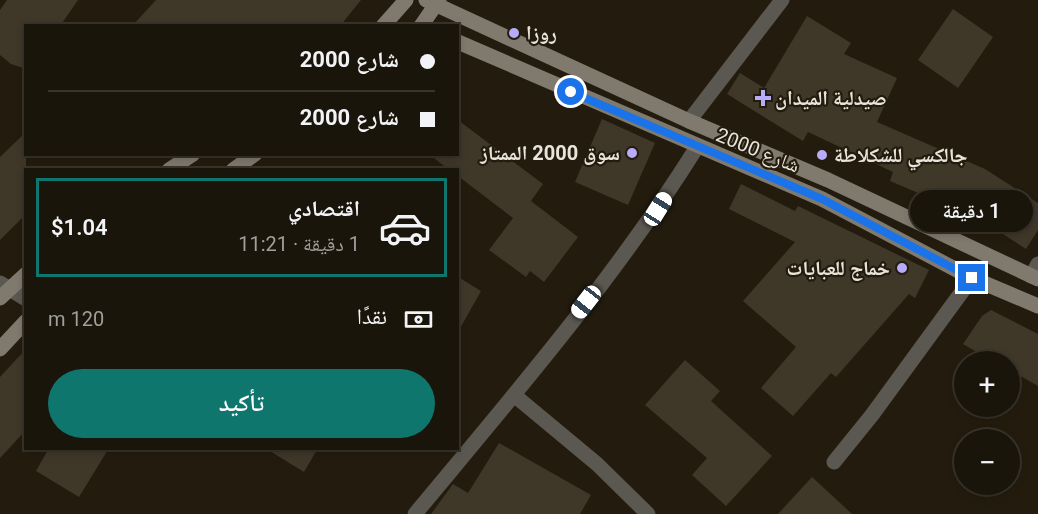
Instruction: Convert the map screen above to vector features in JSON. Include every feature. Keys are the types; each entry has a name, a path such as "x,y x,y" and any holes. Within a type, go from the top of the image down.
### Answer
{"main road":[{"path":"421,24 434,2 689,121 1036,273"},
{"path":"384,24 399,4 418,24"},
{"name":"شارع 2000","path":"459,42 822,199 972,278 1038,306"},
{"path":"173,168 190,156"},
{"path":"236,168 252,156"},
{"path":"3,290 24,275"},
{"path":"0,349 5,334 24,322"}],"street":[{"path":"689,121 782,0"},
{"path":"415,514 514,395 658,209 697,147"},
{"path":"834,462 872,415 972,278"},
{"path":"3,290 24,298"},
{"path":"514,395 597,464 648,514"}],"building":[{"path":"7,0 78,0 61,24 24,24 24,68 11,64 0,55 0,10"},
{"path":"156,0 361,0 342,24 134,24"},
{"path":"953,9 993,37 958,88 918,60"},
{"path":"807,16 851,43 844,54 897,78 877,122 985,169 1038,203 1038,230 1026,249 933,189 930,198 890,181 893,172 808,132 803,141 727,94 740,73 764,88"},
{"path":"602,119 655,143 628,205 575,182"},
{"path":"459,121 543,184 531,201 578,237 544,282 530,271 526,277 489,250 513,218 459,177 459,168 446,168 432,156 459,156"},
{"path":"24,134 26,168 24,168 24,216 0,240 0,157"},
{"path":"741,184 795,211 798,206 929,270 915,298 909,294 836,377 831,373 793,416 761,388 796,347 743,301 795,242 729,209"},
{"path":"459,278 481,291 459,330"},
{"path":"991,310 1038,334 1038,386 1020,376 1020,351 975,351 963,344 982,316"},
{"path":"24,351 24,432 0,458 0,377"},
{"path":"685,360 720,391 711,401 772,456 726,506 692,475 707,458 645,405"},
{"path":"499,443 591,495 580,514 431,514 453,484 468,493"},
{"path":"48,450 108,450 79,497 36,471"},
{"path":"268,450 317,450 304,472"},
{"path":"812,477 852,514 778,514"}],"place":[{"name":"روزا","path":"514,33"},
{"name":"صيدلية الميدان","path":"763,98"},
{"name":"سوق 2000 الممتاز","path":"632,153"},
{"name":"جالكسي للشكلاطة","path":"822,155"},
{"name":"خماج للعبايات","path":"902,268"}],"route":[{"path":"571,92 822,199 972,278"}]}
